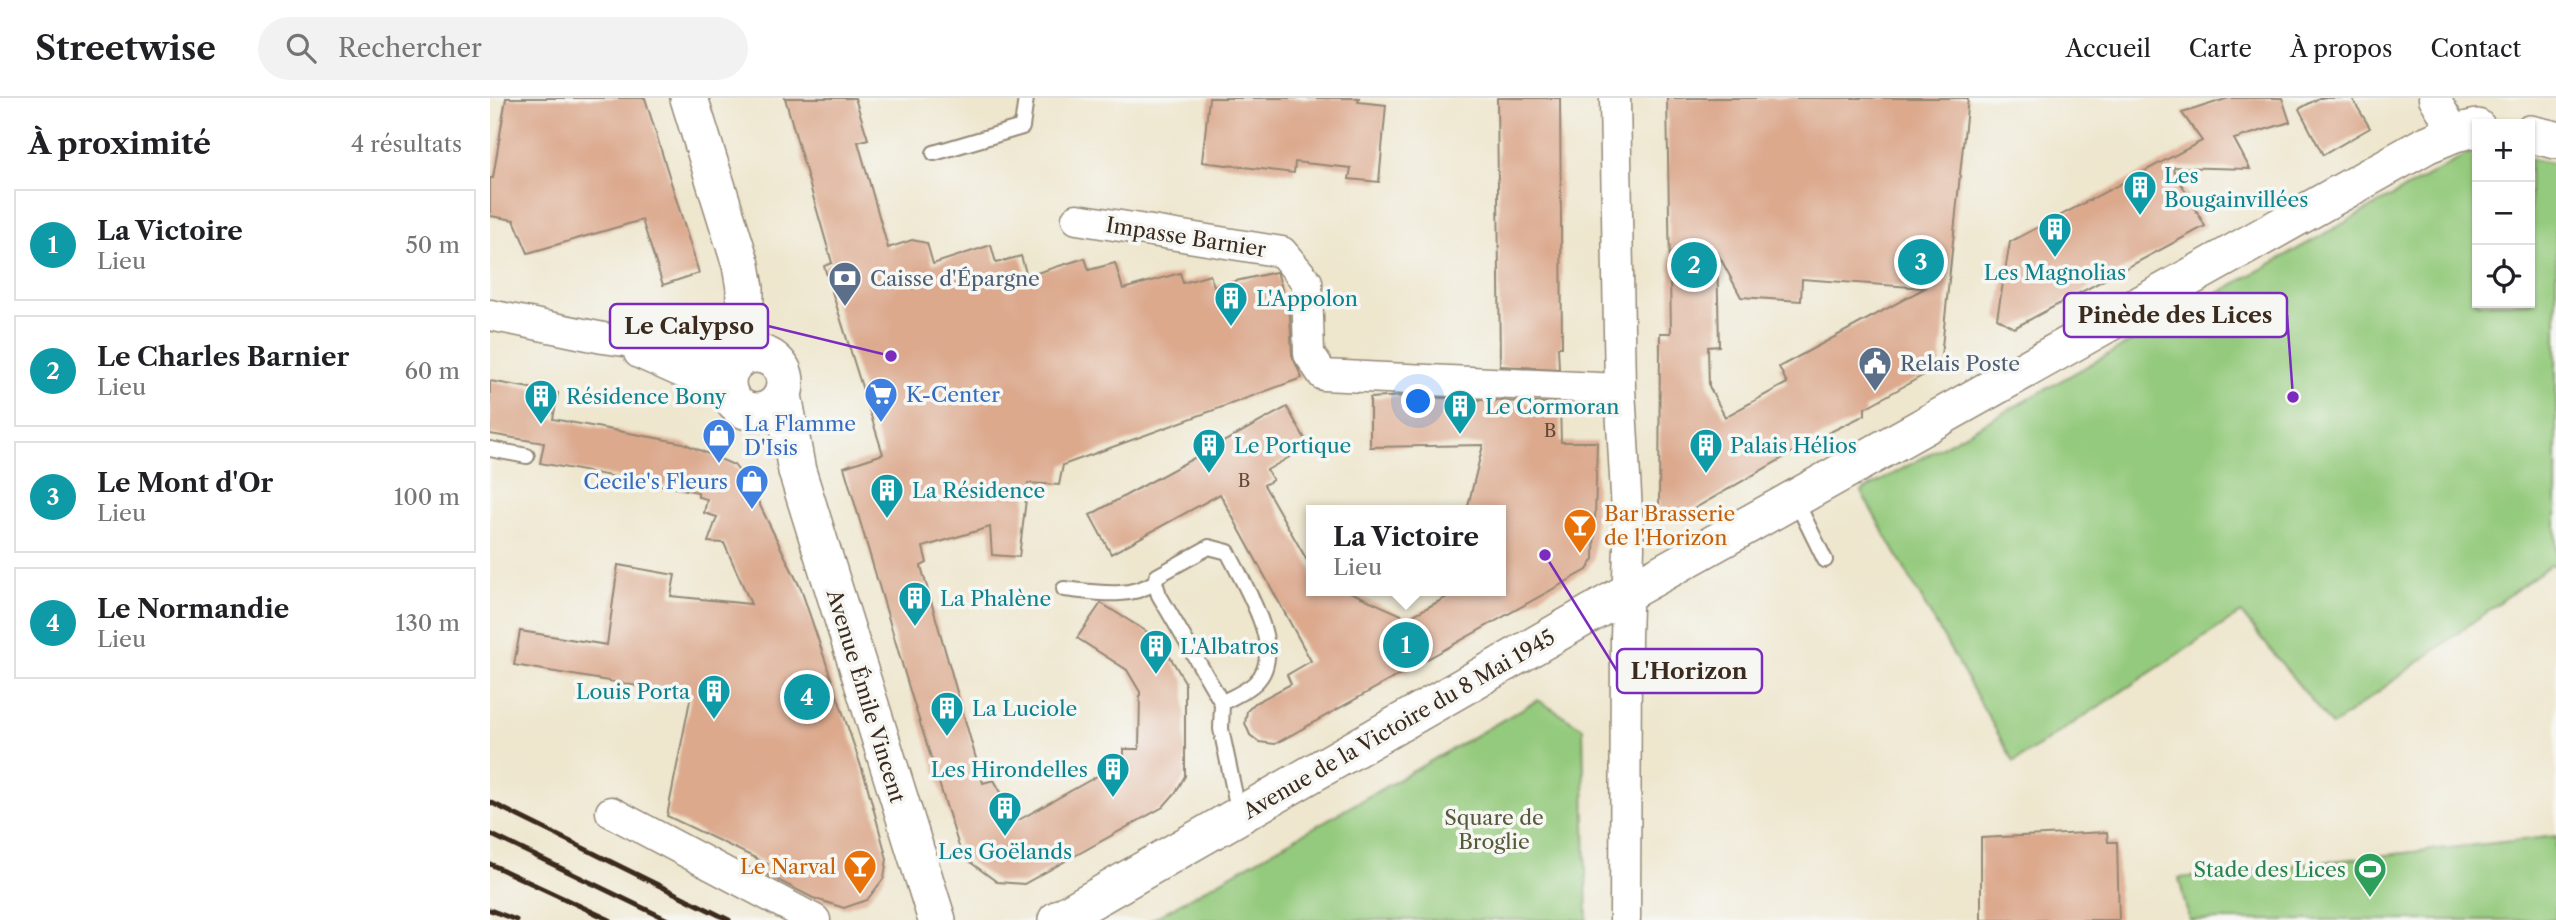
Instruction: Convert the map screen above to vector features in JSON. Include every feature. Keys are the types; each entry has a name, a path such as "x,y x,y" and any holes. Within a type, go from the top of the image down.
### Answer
{"street":[{"name":"Avenue Émile Vincent","path":"689,98 741,265 753,380 797,471 937,920"},
{"path":"1615,98 1620,389 1629,547 1625,920"},
{"path":"2434,98 2466,130"},
{"name":"Avenue de la Victoire du 8 Mai 1945","path":"1057,920 1629,592 1796,501 2426,145 2466,130"},
{"path":"2535,135 2556,140"},
{"name":"Impasse Barnier","path":"1077,219 1282,252 1307,282 1309,354 1323,375 1620,389"},
{"path":"490,315 603,338 702,352 753,380"},
{"path":"611,812 815,920"}],"lane":[{"path":"934,153 1022,127 1026,98"},
{"path":"490,450 527,456"},
{"path":"1796,501 1825,560"},
{"path":"1222,703 1256,683 1267,655 1267,634 1228,552 1209,547 1157,576 1155,582 1158,595 1222,703 1221,729 1239,816"},
{"path":"1064,589 1111,594 1145,589 1155,582"}],"green space":[{"path":"2472,152 2472,308 2535,308 2535,160 2556,164 2556,566 2550,565 2332,726 2241,613 2014,762 1861,492"},
{"name":"Square de Broglie","path":"1538,700 1583,728 1587,920 1151,920"},
{"name":"Stade des Lices","path":"2556,836 2556,920 2189,920 2179,878"}],"building":[{"path":"506,98 645,98 699,273 663,285 642,220 528,253 514,220 490,216 490,178 493,178"},
{"path":"785,98 855,98 868,139 858,142 888,248 912,240 927,243 933,264 991,245 996,263 1021,256 1027,276 1085,258 1089,270 1115,263 1123,289 1180,273 1183,283 1210,275 1214,286 1276,272 1278,275 1290,316 1292,355 1302,378 1063,465 1059,485 1028,483 1019,557 992,555 990,527 923,547 927,563 921,566 983,783 994,780 1017,821 1124,761 1124,749 1139,749 1140,692 1127,670 1077,638 1101,603 1160,640 1185,682 1185,776 1176,792 1163,807 1024,884 997,882 962,856 910,691 844,467 883,454 824,266 832,263"},
{"path":"1209,98 1359,98 1358,102 1386,105 1379,182 1349,179 1351,168 1295,162 1294,173 1202,162"},
{"path":"1497,98 1560,98 1562,347 1558,347 1559,369 1500,366"},
{"path":"1667,98 1968,98 1940,366 1865,408 1865,415 1818,438 1676,519 1659,513 1660,333 1671,333","holes":["1717,252 1741,297 1801,301 1802,279 1925,288 1779,367 1787,383 1725,417 1709,386 1708,347 1719,346"]},
{"path":"2229,98 2282,98 2290,122 2234,139 2250,169 2172,167 2205,226 2014,328 1997,318 2010,242 2202,141 2182,113"},
{"path":"2319,98 2352,98 2370,128 2323,155 2299,109"},
{"path":"490,381 558,393 553,419 683,443 734,465 750,485 801,589 866,781 887,859 884,878 867,900 844,908 813,898 764,873 768,864 667,816 691,695 514,665 520,631 607,645 618,565 675,575 671,596 751,604 724,543 708,542 717,517 704,513 707,499 698,497 698,492 540,463 544,443 490,434"},
{"path":"1405,396 1560,404 1561,442 1597,442 1594,559 1587,570 1275,744 1259,742 1250,735 1245,723 1247,711 1255,703 1291,684 1287,675 1311,661 1220,494 1111,554 1090,515 1287,407 1309,446 1267,470 1273,480 1264,485 1306,558 1306,596 1359,596 1408,618 1447,596 1506,596 1506,505 1468,505 1483,445 1370,447 1370,398"},
{"path":"2107,832 2108,842 2117,842 2119,920 1981,920 1981,838"}],"railway":[{"path":"490,802 729,920"},
{"path":"490,834 668,920"},
{"path":"490,864 610,920"},
{"path":"490,910 516,920"}],"place":[{"name":"Les Bougainvillées","path":"2140,217"},
{"name":"Les Magnolias","path":"2055,259"},
{"name":"Le Mont d'Or","path":"1921,262"},
{"name":"Le Charles Barnier","path":"1694,265"},
{"name":"Caisse d'Épargne","path":"845,308"},
{"name":"L'Appolon","path":"1231,328"},
{"name":"Le Calypso","path":"891,356"},
{"name":"Relais Poste","path":"1875,393"},
{"name":"Pinède des Lices","path":"2293,397"},
{"name":"K-Center","path":"881,424"},
{"name":"Résidence Bony","path":"541,426"},
{"name":"Le Cormoran","path":"1460,436"},
{"name":"La Flamme D'Isis","path":"719,465"},
{"name":"Le Portique","path":"1209,475"},
{"name":"Palais Hélios","path":"1706,475"},
{"name":"Cecile's Fleurs","path":"752,511"},
{"name":"La Résidence","path":"887,520"},
{"name":"L'Horizon","path":"1545,555"},
{"name":"Bar Brasserie de l'Horizon","path":"1580,555"},
{"name":"La Phalène","path":"915,628"},
{"name":"La Victoire","path":"1406,645"},
{"name":"L'Albatros","path":"1156,676"},
{"name":"Le Normandie","path":"807,697"},
{"name":"Louis Porta","path":"714,721"},
{"name":"La Luciole","path":"947,738"},
{"name":"Les Hirondelles","path":"1113,799"},
{"name":"Les Goëlands","path":"1005,838"},
{"name":"Le Narval","path":"860,896"},
{"name":"Stade des Lices","path":"2370,899"}]}
